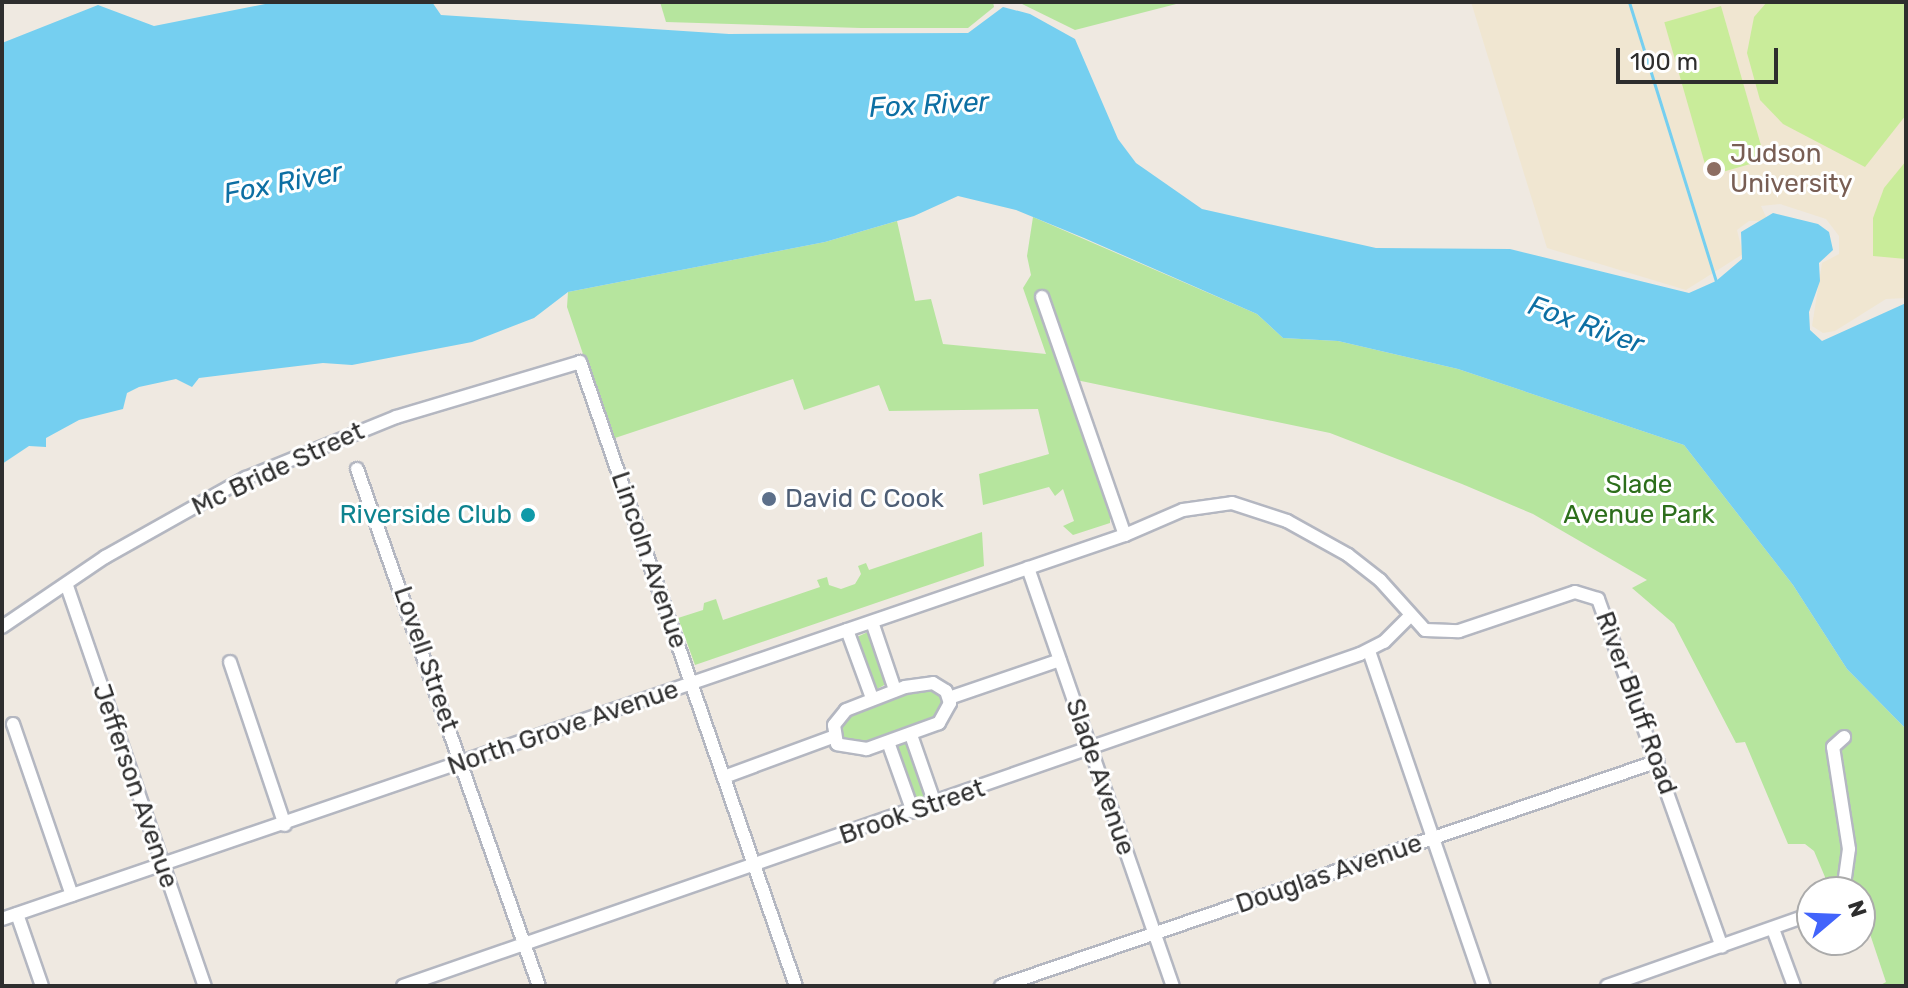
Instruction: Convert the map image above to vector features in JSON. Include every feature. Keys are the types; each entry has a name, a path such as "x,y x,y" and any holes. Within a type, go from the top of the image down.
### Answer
{"street":[{"path":"1042,297 1125,535"},
{"name":"Mc Bride Street","path":"2,627 67,586 105,557 295,455 396,417 580,362"},
{"name":"Lincoln Avenue","path":"580,362 796,986"},
{"name":"Lovell Street","path":"357,469 539,986"},
{"name":"River Bluff Road","path":"1125,535 1202,505 1245,506 1287,521 1348,555 1380,580 1409,617 1425,630 1452,632 1570,593 1594,597 1604,607 1722,947"},
{"name":"North Grove Avenue","path":"2,919 285,825 1125,535"},
{"name":"Slade Avenue","path":"1028,568 1173,986"},
{"name":"Jefferson Avenue","path":"67,586 205,986"},
{"name":"Brook Street","path":"403,986 913,812 1369,651 1409,617"},
{"path":"872,622 895,690"},
{"path":"847,630 872,698"},
{"path":"1369,651 1484,986"},
{"path":"949,698 1060,660"},
{"path":"230,662 285,825"},
{"path":"833,737 836,720 872,698 895,690 933,683 949,698"},
{"path":"833,737 852,750 911,735 944,719 949,698"},
{"path":"13,724 72,895"},
{"path":"911,735 935,804"},
{"path":"724,777 833,737"},
{"path":"1844,737 1833,747 1847,827 1844,876"},
{"path":"888,742 913,812"},
{"name":"Douglas Avenue","path":"1001,986 1658,761"},
{"path":"17,914 42,986"},
{"path":"1607,986 1796,920"},
{"path":"1773,929 1794,986"}],"shaded area":[{"name":"Judson University","path":"1471,2 1906,2 1906,298 1886,299 1835,331 1823,333 1812,326 1822,263 1839,254 1839,236 1826,219 1780,204 1761,206 1768,221 1749,221 1737,230 1743,254 1686,290 1547,248"}],"green space":[{"path":"660,2 993,2 994,7 968,28 861,28 666,22"},
{"path":"1018,2 1184,2 1075,30"},
{"path":"1767,2 1906,2 1906,115 1865,167 1783,124 1760,100 1747,53 1754,17"},
{"path":"1721,6 1765,160 1708,176 1664,22"},
{"path":"1906,161 1906,259 1873,256 1873,218 1884,188"},
{"name":"Slade Avenue Park","path":"1033,217 1257,314 1283,338 1338,341 1458,369 1684,445 1793,585 1847,669 1906,729 1906,986 1879,986 1886,982 1876,952 1876,876 1825,876 1814,851 1805,844 1788,844 1745,742 1736,743 1674,624 1632,588 1647,580 1533,514 1330,433 1062,377 1110,513 1110,523 1073,535 1063,526 1074,521 1063,489 1055,496 1049,487 983,505 979,474 1049,454 1038,409 889,411 879,385 804,410 793,379 612,439 567,307 568,292 825,242 897,221 915,301 931,299 943,344 1046,354 1023,288 1031,275 1027,256"},
{"path":"982,532 984,566 695,665 678,618 703,610 704,603 716,599 723,620 820,587 817,580 827,577 829,585 841,589 855,584 861,574 858,566 866,563 869,570"},
{"path":"870,631 888,683 877,689 857,637"},
{"path":"922,687 936,690 942,699 937,719 869,744 844,740 840,725 848,715"},
{"path":"902,743 909,745 928,798 915,803 896,749"}],"water":[{"name":"Fox River","path":"275,2 432,2 441,15 729,34 968,33 1003,7 1030,14 1075,39 1118,139 1136,163 1202,209 1376,248 1510,249 1689,293 1716,281 1742,259 1741,232 1773,213 1818,224 1829,232 1833,250 1819,263 1820,281 1809,312 1810,330 1822,341 1906,303 1906,729 1847,669 1793,585 1684,445 1458,369 1338,341 1283,338 1257,314 1084,238 1016,210 958,196 914,216 825,242 568,292 534,318 472,342 352,365 323,363 199,378 192,387 176,379 139,387 127,393 123,409 79,420 46,438 46,447 29,446 2,464 2,43 98,5 154,26"}],"waterway":[{"path":"1629,2 1717,285"}],"place":[{"name":"Judson University","path":"1714,169"},
{"name":"David C Cook","path":"769,499"},
{"name":"Riverside Club","path":"528,515"}]}
